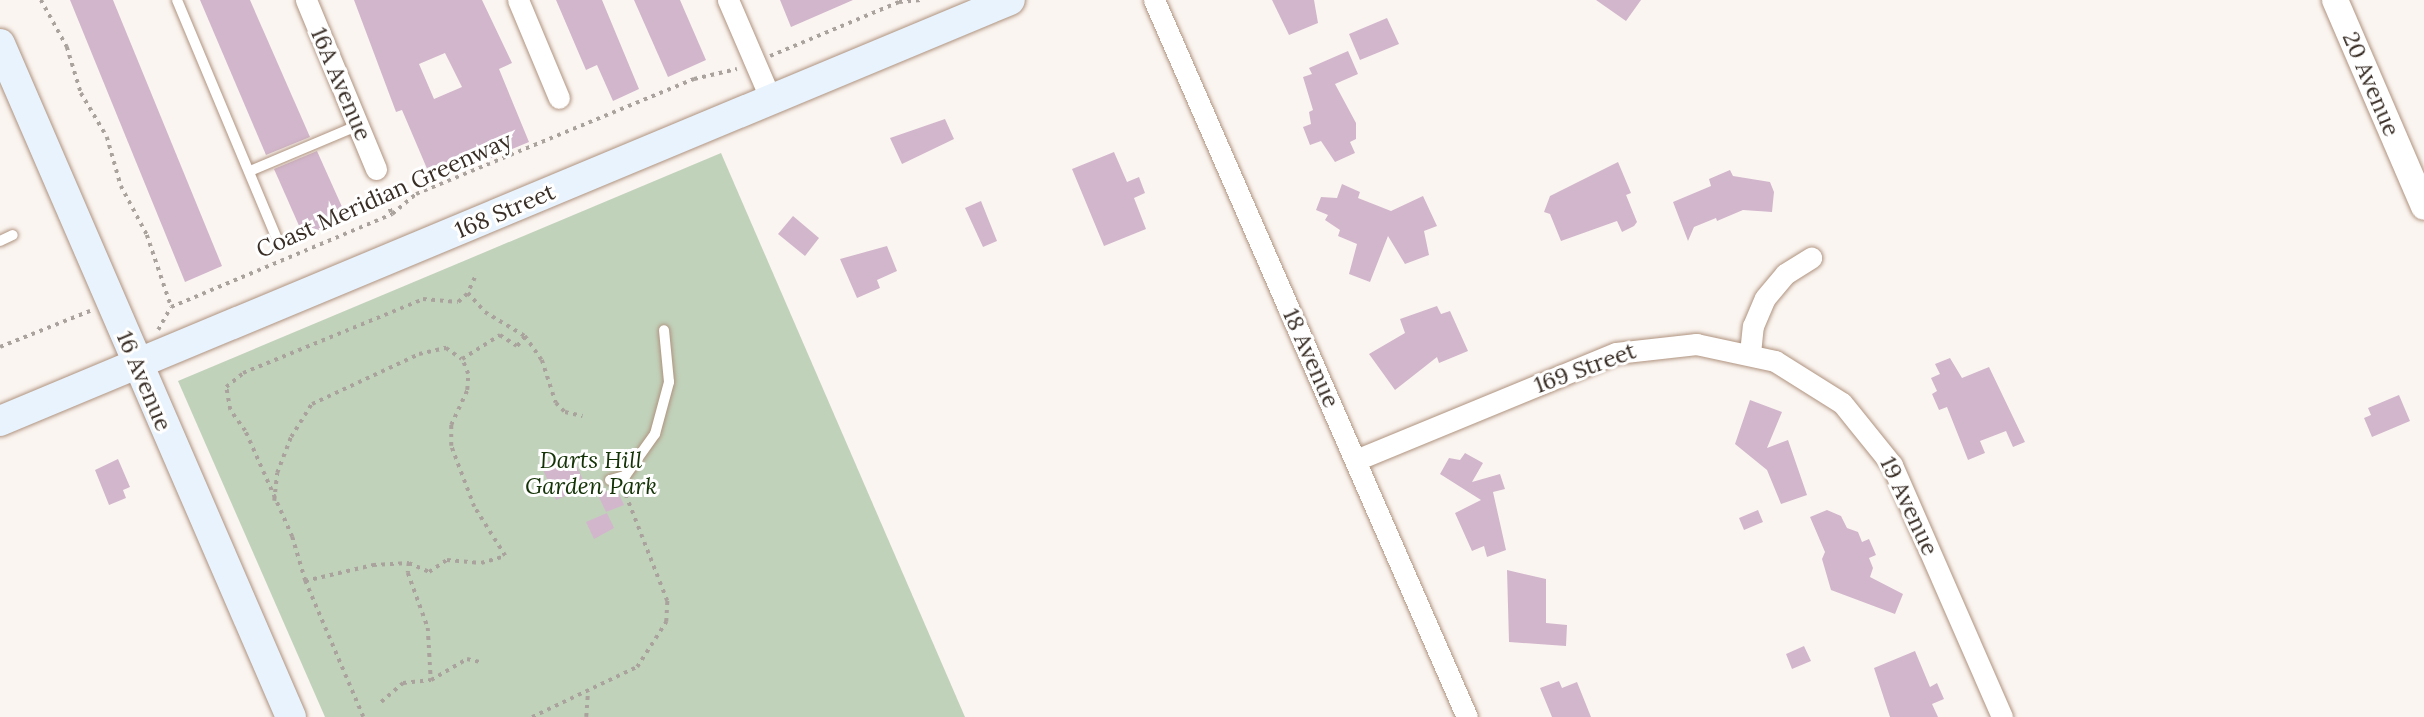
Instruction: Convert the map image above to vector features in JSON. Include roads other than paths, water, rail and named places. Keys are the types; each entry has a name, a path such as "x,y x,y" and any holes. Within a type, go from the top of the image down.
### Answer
{"main road":[{"name":"168 Street","path":"0,421 1010,0"},
{"name":"16 Avenue","path":"0,44 136,364 291,717"}],"street":[{"name":"16A Avenue","path":"306,0 376,169"},
{"path":"518,0 559,98"},
{"path":"728,0 771,100"},
{"name":"18 Avenue","path":"1154,0 1467,717"},
{"name":"20 Avenue","path":"2335,0 2424,207"},
{"path":"1750,353 1753,327 1765,298 1785,274 1811,258"},
{"name":"169 Street","path":"1356,460 1616,353 1669,344 1750,353"},
{"name":"19 Avenue","path":"1750,353 1821,387 1878,442 1904,488 2002,717"}],"lane":[{"path":"177,0 278,241"},
{"path":"250,171 359,125"},
{"path":"0,241 13,235"},
{"path":"615,480 655,434 670,382 664,330"}],"park label":[{"name":"Darts Hill Garden Park","path":"591,473"}]}
